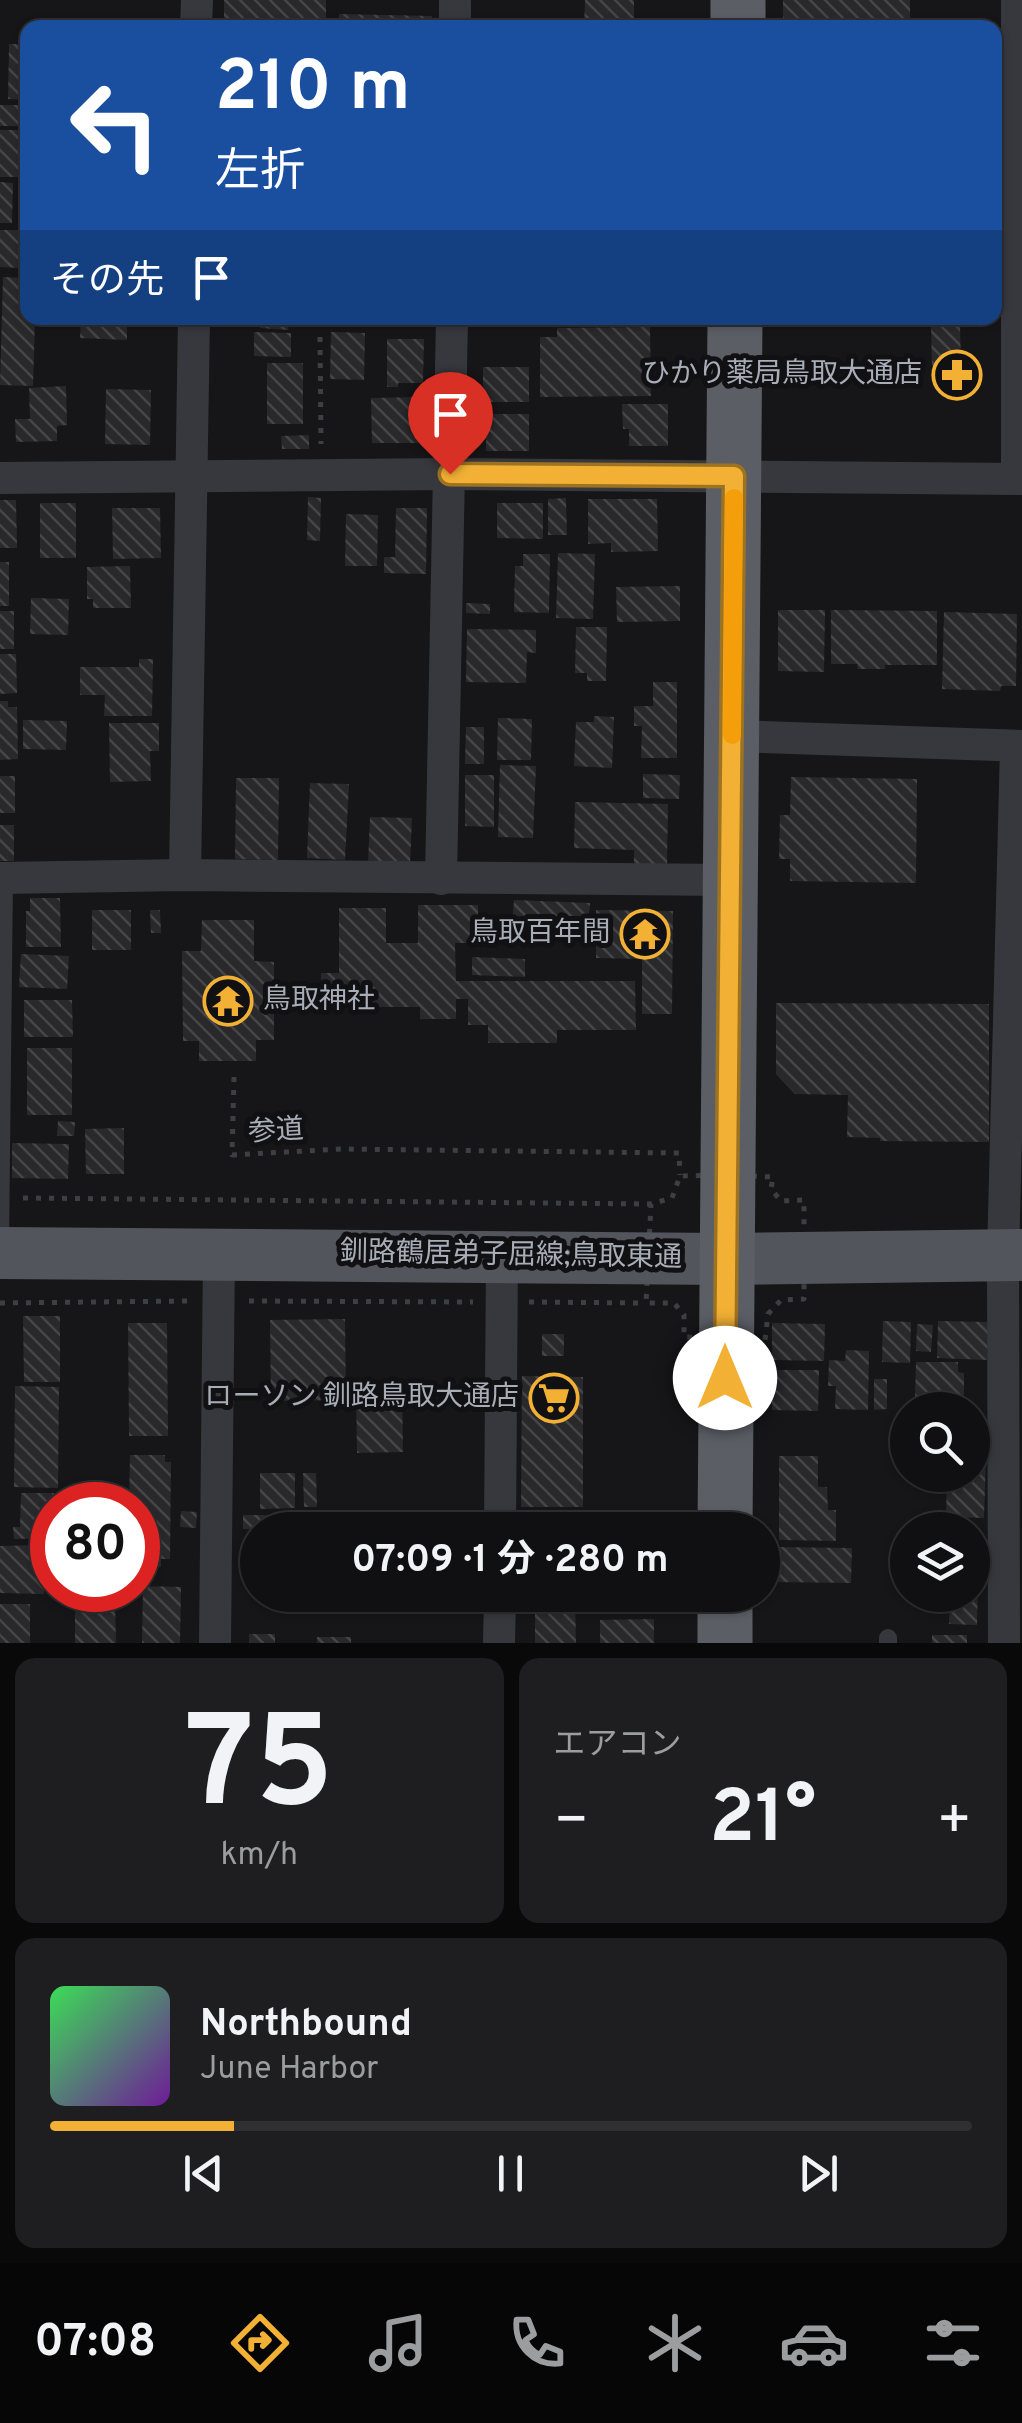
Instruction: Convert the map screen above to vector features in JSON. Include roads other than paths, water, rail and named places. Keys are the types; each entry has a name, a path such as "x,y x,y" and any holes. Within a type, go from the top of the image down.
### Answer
{"highway":[{"path":"725,1512 735,325"},
{"path":"724,1643 725,1612"}],"main road":[{"name":"釧路鶴居弟子屈線;鳥取東通","path":"0,1253 219,1277 503,1279 725,1259 1012,1255"}],"street":[{"path":"0,478 450,474 1019,480 1017,0"},
{"path":"185,875 194,325"},
{"path":"441,880 452,325"},
{"path":"732,736 1019,746 1004,1643"},
{"path":"2,878 185,875 730,880"},
{"path":"215,1643 219,1277"},
{"path":"500,1512 503,1279"},
{"path":"499,1643 500,1612"}],"lane":[{"path":"0,1253 2,878"}],"place":[{"name":"ひかり薬局鳥取大通店","path":"957,375"},
{"name":"鳥取百年間","path":"645,934"},
{"name":"鳥取神社","path":"228,1001"},
{"name":"ローソン 釧路鳥取大通店","path":"554,1398"}]}
